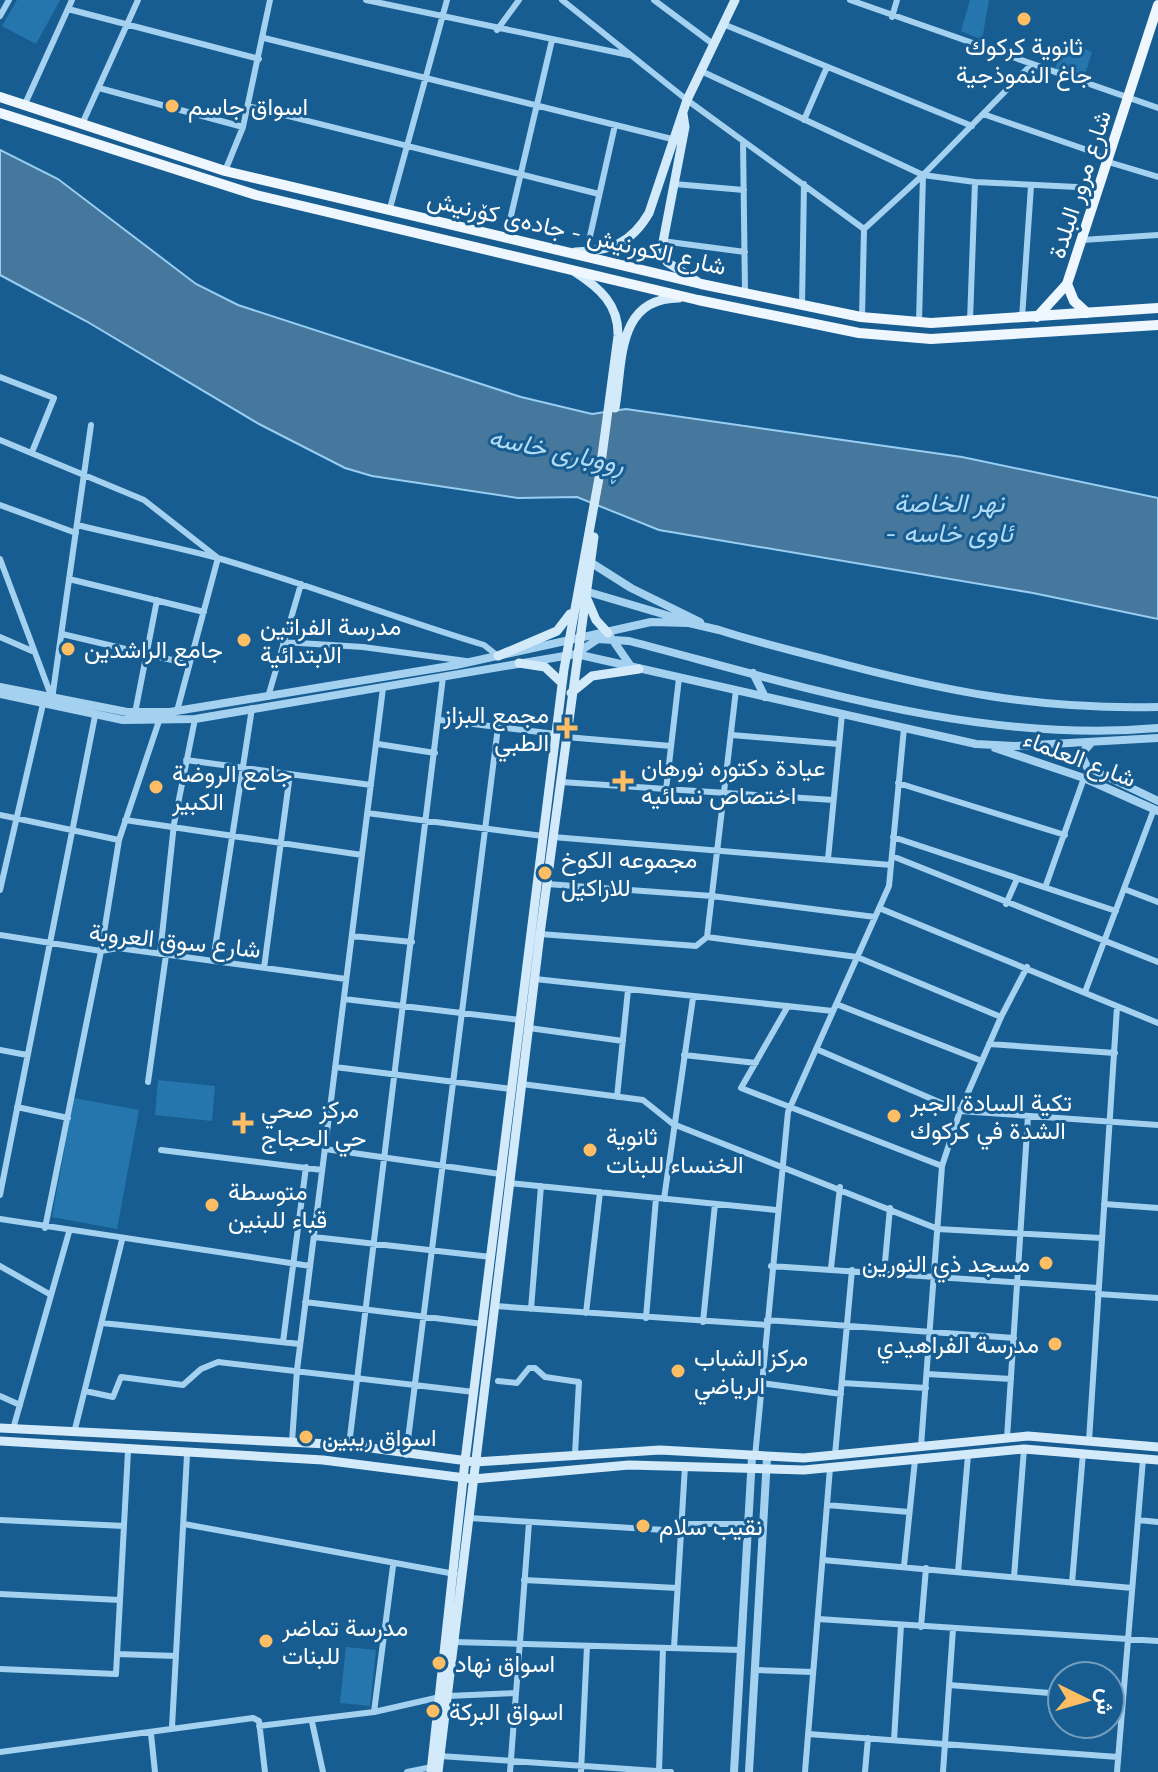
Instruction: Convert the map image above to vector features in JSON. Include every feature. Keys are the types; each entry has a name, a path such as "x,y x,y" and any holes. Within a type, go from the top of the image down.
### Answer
{"main road":[{"path":"586,254 623,243 639,230 649,213 685,105 735,0"},
{"name":"شارع مرور البلدة","path":"1036,318 1067,284 1158,2"},
{"name":"شارع الكورنيش - جادەی کۆرنیش","path":"0,97 225,171 586,254 701,284 862,317 919,322 970,321 1158,308"},
{"path":"685,105 685,127 662,241 667,262 701,284"},
{"name":"شارع الكورنيش - جادەی کۆرنیش","path":"0,113 291,204 691,299 859,333 931,339 1158,325"},
{"path":"291,204 295,186"},
{"path":"322,211 326,193"},
{"path":"569,268 604,294 617,317 615,394"},
{"name":"شارع مرور البلدة","path":"1067,284 1074,301 1087,313"},
{"path":"434,1770 440,1756 455,1574 495,1306 547,884 548,836 561,782 562,683 585,591 615,394 634,317 655,300 691,299"},
{"path":"573,642 575,604 595,516"},
{"path":"585,591 592,614 610,634"},
{"path":"498,656 557,631 575,604"},
{"path":"470,1462 474,1392 500,1174 561,735 571,693 571,654"},
{"path":"519,663 545,667 562,683"},
{"path":"571,693 592,676 636,668"},
{"path":"0,1428 349,1445 470,1462 660,1450 767,1458 835,1455 1028,1436 1158,1447"},
{"path":"0,1441 187,1455 323,1460 468,1478 629,1465 751,1471 830,1468 1024,1449 1158,1460"},
{"path":"434,1770 469,1518 468,1478"}],"street":[{"path":"0,16 9,0"},
{"path":"25,104 72,0"},
{"path":"83,122 138,0"},
{"path":"225,171 243,127 270,0"},
{"path":"366,0 439,18 630,55"},
{"path":"390,208 439,18 447,0"},
{"path":"497,30 519,0"},
{"path":"562,0 685,105 743,141 864,229"},
{"path":"654,0 713,44"},
{"path":"850,0 1030,66 1158,108"},
{"path":"892,17 897,0"},
{"path":"68,9 259,59"},
{"path":"723,24 972,126"},
{"path":"264,38 672,139"},
{"path":"506,237 552,40"},
{"path":"862,317 864,229 923,175 1030,66"},
{"path":"804,120 827,67"},
{"path":"701,71 923,175 975,182 1097,188"},
{"path":"99,88 243,127"},
{"path":"248,106 599,194"},
{"path":"983,114 1093,152 1105,161 1158,177"},
{"path":"586,254 615,125"},
{"path":"743,141 745,292"},
{"path":"919,322 923,175"},
{"path":"970,321 975,182"},
{"path":"674,184 744,190"},
{"path":"802,306 804,184"},
{"path":"1022,319 1031,186"},
{"path":"1081,241 1158,235"},
{"path":"662,241 745,252"},
{"path":"0,377 54,398 32,452"},
{"path":"52,699 91,425"},
{"path":"0,440 144,500 218,558"},
{"path":"0,505 76,529 218,558 484,645 498,656"},
{"path":"177,711 218,558"},
{"path":"0,559 52,699"},
{"path":"590,562 631,588 719,630"},
{"path":"69,579 204,612"},
{"path":"268,697 301,584"},
{"path":"585,591 912,682 995,700 1043,705 1158,707"},
{"path":"135,713 157,600"},
{"path":"0,687 135,713 177,711 473,662 662,622 719,630"},
{"path":"62,634 189,664"},
{"path":"610,634 636,668"},
{"path":"0,694 95,716 159,721 195,719 571,654 610,634 904,710 992,726 1158,728"},
{"path":"0,637 32,651"},
{"path":"283,642 363,647 473,662"},
{"path":"571,654 987,745 1158,738"},
{"path":"753,673 765,697"},
{"path":"349,1445 443,677"},
{"path":"666,790 679,678"},
{"path":"292,1442 305,1302 383,688"},
{"path":"540,934 696,946 707,937 736,690"},
{"path":"0,890 14,818 43,704"},
{"path":"213,961 240,767 252,708"},
{"path":"828,859 842,714"},
{"path":"0,1195 95,716"},
{"path":"148,1082 174,824 195,719"},
{"path":"440,720 671,746"},
{"path":"45,1228 101,951 119,840 159,721"},
{"path":"406,1455 498,727"},
{"path":"734,1772 751,1471 780,1164 790,1108 889,886 904,728"},
{"path":"1137,730 1138,740"},
{"path":"732,735 838,744"},
{"name":"شارع العلماء","path":"1091,743 1081,754 1087,767 1157,807"},
{"path":"378,744 435,753"},
{"name":"شارع العلماء","path":"987,745 1157,807"},
{"path":"186,760 371,785"},
{"path":"264,968 290,774"},
{"path":"1046,885 1084,778"},
{"path":"561,782 833,800"},
{"path":"898,783 1065,835"},
{"path":"1085,992 1157,807"},
{"path":"367,813 487,831 828,859 891,860 1158,962"},
{"path":"0,815 119,840"},
{"path":"125,820 174,824 362,855"},
{"path":"893,837 1017,879 1046,885 1116,911"},
{"path":"1006,904 1017,879"},
{"path":"547,884 712,896 875,917"},
{"path":"1124,889 1158,902"},
{"path":"879,908 1158,1023"},
{"name":"شارع سوق العروبة","path":"0,935 101,951 118,948 346,979"},
{"path":"352,936 412,942"},
{"path":"707,937 857,957 1001,1017"},
{"path":"921,1446 942,1166 960,1111 1001,1017 1027,967"},
{"path":"535,979 693,998 835,1008 982,1061"},
{"path":"617,1097 628,990"},
{"path":"646,1318 660,1198 693,998"},
{"path":"344,999 520,1020"},
{"path":"788,1006 741,1088 942,1166"},
{"path":"1089,1441 1117,1007"},
{"path":"529,1028 623,1041"},
{"path":"989,1044 1115,1053"},
{"path":"816,1049 960,1111 1158,1125"},
{"path":"0,1050 27,1055"},
{"path":"684,1055 756,1063"},
{"path":"335,1067 511,1089"},
{"path":"522,1084 643,1100 673,1124 840,1187 938,1229 1101,1238"},
{"path":"17,1107 68,1118"},
{"path":"1007,1438 1028,1116"},
{"path":"325,1149 500,1174"},
{"path":"161,1150 322,1170"},
{"path":"283,1342 306,1167"},
{"path":"509,1183 776,1210"},
{"path":"531,1309 541,1186"},
{"path":"831,1268 840,1187"},
{"path":"586,1313 600,1192"},
{"path":"703,1322 715,1204"},
{"path":"1104,1204 1158,1208"},
{"path":"884,1273 890,1208"},
{"path":"0,1219 69,1232 310,1266"},
{"path":"13,1430 69,1232"},
{"path":"314,1237 491,1257"},
{"path":"74,1433 122,1240"},
{"path":"0,1266 51,1295"},
{"path":"771,1266 1017,1283 1158,1298"},
{"path":"835,1455 852,1270"},
{"path":"305,1302 483,1324"},
{"path":"495,1306 703,1322 847,1327 1014,1338"},
{"path":"102,1323 300,1344"},
{"path":"85,1391 113,1397 121,1377 183,1385 201,1369 218,1362 474,1392"},
{"path":"498,1381 517,1383 529,1368 535,1368 545,1377 579,1382 575,1454"},
{"path":"927,1374 1011,1379"},
{"path":"761,1383 841,1394"},
{"path":"842,1383 926,1388"},
{"path":"0,1396 20,1405"},
{"path":"1014,1577 1024,1449"},
{"path":"0,1669 116,1674 128,1451"},
{"path":"1072,1583 1083,1453"},
{"path":"172,1727 187,1455"},
{"path":"958,1572 968,1455"},
{"path":"749,1772 767,1458"},
{"path":"1126,1663 1143,1459"},
{"path":"904,1566 915,1460"},
{"path":"674,1648 685,1466"},
{"path":"805,1772 830,1468"},
{"path":"827,1505 909,1512"},
{"path":"469,1518 681,1528 748,1524"},
{"path":"0,1520 124,1526"},
{"path":"1138,1520 1158,1522"},
{"path":"510,1772 517,1644 529,1523"},
{"path":"184,1524 393,1566 455,1574"},
{"path":"823,1560 1132,1588"},
{"path":"374,1712 393,1566"},
{"path":"921,1627 926,1568"},
{"path":"524,1580 677,1588"},
{"path":"0,1594 120,1600"},
{"path":"818,1619 1158,1641"},
{"path":"894,1740 901,1625"},
{"path":"943,1772 953,1629"},
{"path":"453,1642 741,1650"},
{"path":"581,1769 587,1646"},
{"path":"659,1772 663,1648"},
{"path":"117,1654 176,1656"},
{"path":"755,1670 813,1672"},
{"path":"949,1685 1046,1693"},
{"path":"259,1726 312,1722 374,1712 444,1696 514,1693"},
{"path":"0,1752 253,1718 259,1726 265,1772"},
{"path":"312,1722 323,1772"},
{"path":"151,1734 155,1772"},
{"path":"808,1734 1118,1757"},
{"path":"865,1772 868,1738"},
{"path":"1117,1772 1119,1740"},
{"path":"440,1756 581,1769 671,1772"},
{"path":"407,1772 434,1770"}],"shaded area":[{"path":"17,0 60,0 36,44 2,26"},
{"path":"970,0 989,0 982,40 961,31"},
{"path":"1065,41 1092,52 1084,78 1055,69"},
{"path":"158,1080 215,1086 212,1121 155,1115"},
{"path":"74,1098 139,1110 117,1229 52,1217"},
{"path":"346,1647 376,1650 370,1706 340,1703"}],"water":[{"name":"نهر الخاصة - ئاوی خاسە","path":"0,150 58,179 196,284 238,305 521,397 592,414 626,409 962,457 1158,498 1158,619 1033,593 659,530 577,497 518,498 372,476 345,468 259,424 86,321 0,275"}],"place":[{"name":"ثانوية كركوك جاغ النموذجية","path":"1024,19"},
{"name":"اسواق جاسم","path":"172,106"},
{"name":"مدرسة الفراتين الابتدائية","path":"244,640"},
{"name":"جامع الراشدين","path":"68,649"},
{"name":"مجمع البزاز الطبي","path":"567,728"},
{"name":"عيادة دكتوره نورهان اختصاص نسائيه","path":"623,781"},
{"name":"جامع الروضة الكبير","path":"156,787"},
{"name":"مجموعه الكوخ للاراكيل","path":"545,873"},
{"name":"تكية السادة الجبر الشدة في كركوك","path":"894,1116"},
{"name":"مركز صحي حي الحجاج","path":"243,1123"},
{"name":"ثانوية الخنساء للبنات","path":"590,1150"},
{"name":"متوسطة قباء للبنين","path":"212,1205"},
{"name":"مسجد ذي النورين","path":"1046,1263"},
{"name":"مدرسة الفراهيدي","path":"1055,1344"},
{"name":"مركز الشباب الرياضي","path":"678,1371"},
{"name":"اسواق ريبين","path":"306,1437"},
{"name":"نقيب سلام","path":"643,1526"},
{"name":"مدرسة تماضر للبنات","path":"266,1641"},
{"name":"اسواق نهاد","path":"439,1663"},
{"name":"اسواق البركة","path":"433,1711"}],"water label":[{"name":"ڕووباری خاسە","path":"557,450"}]}
